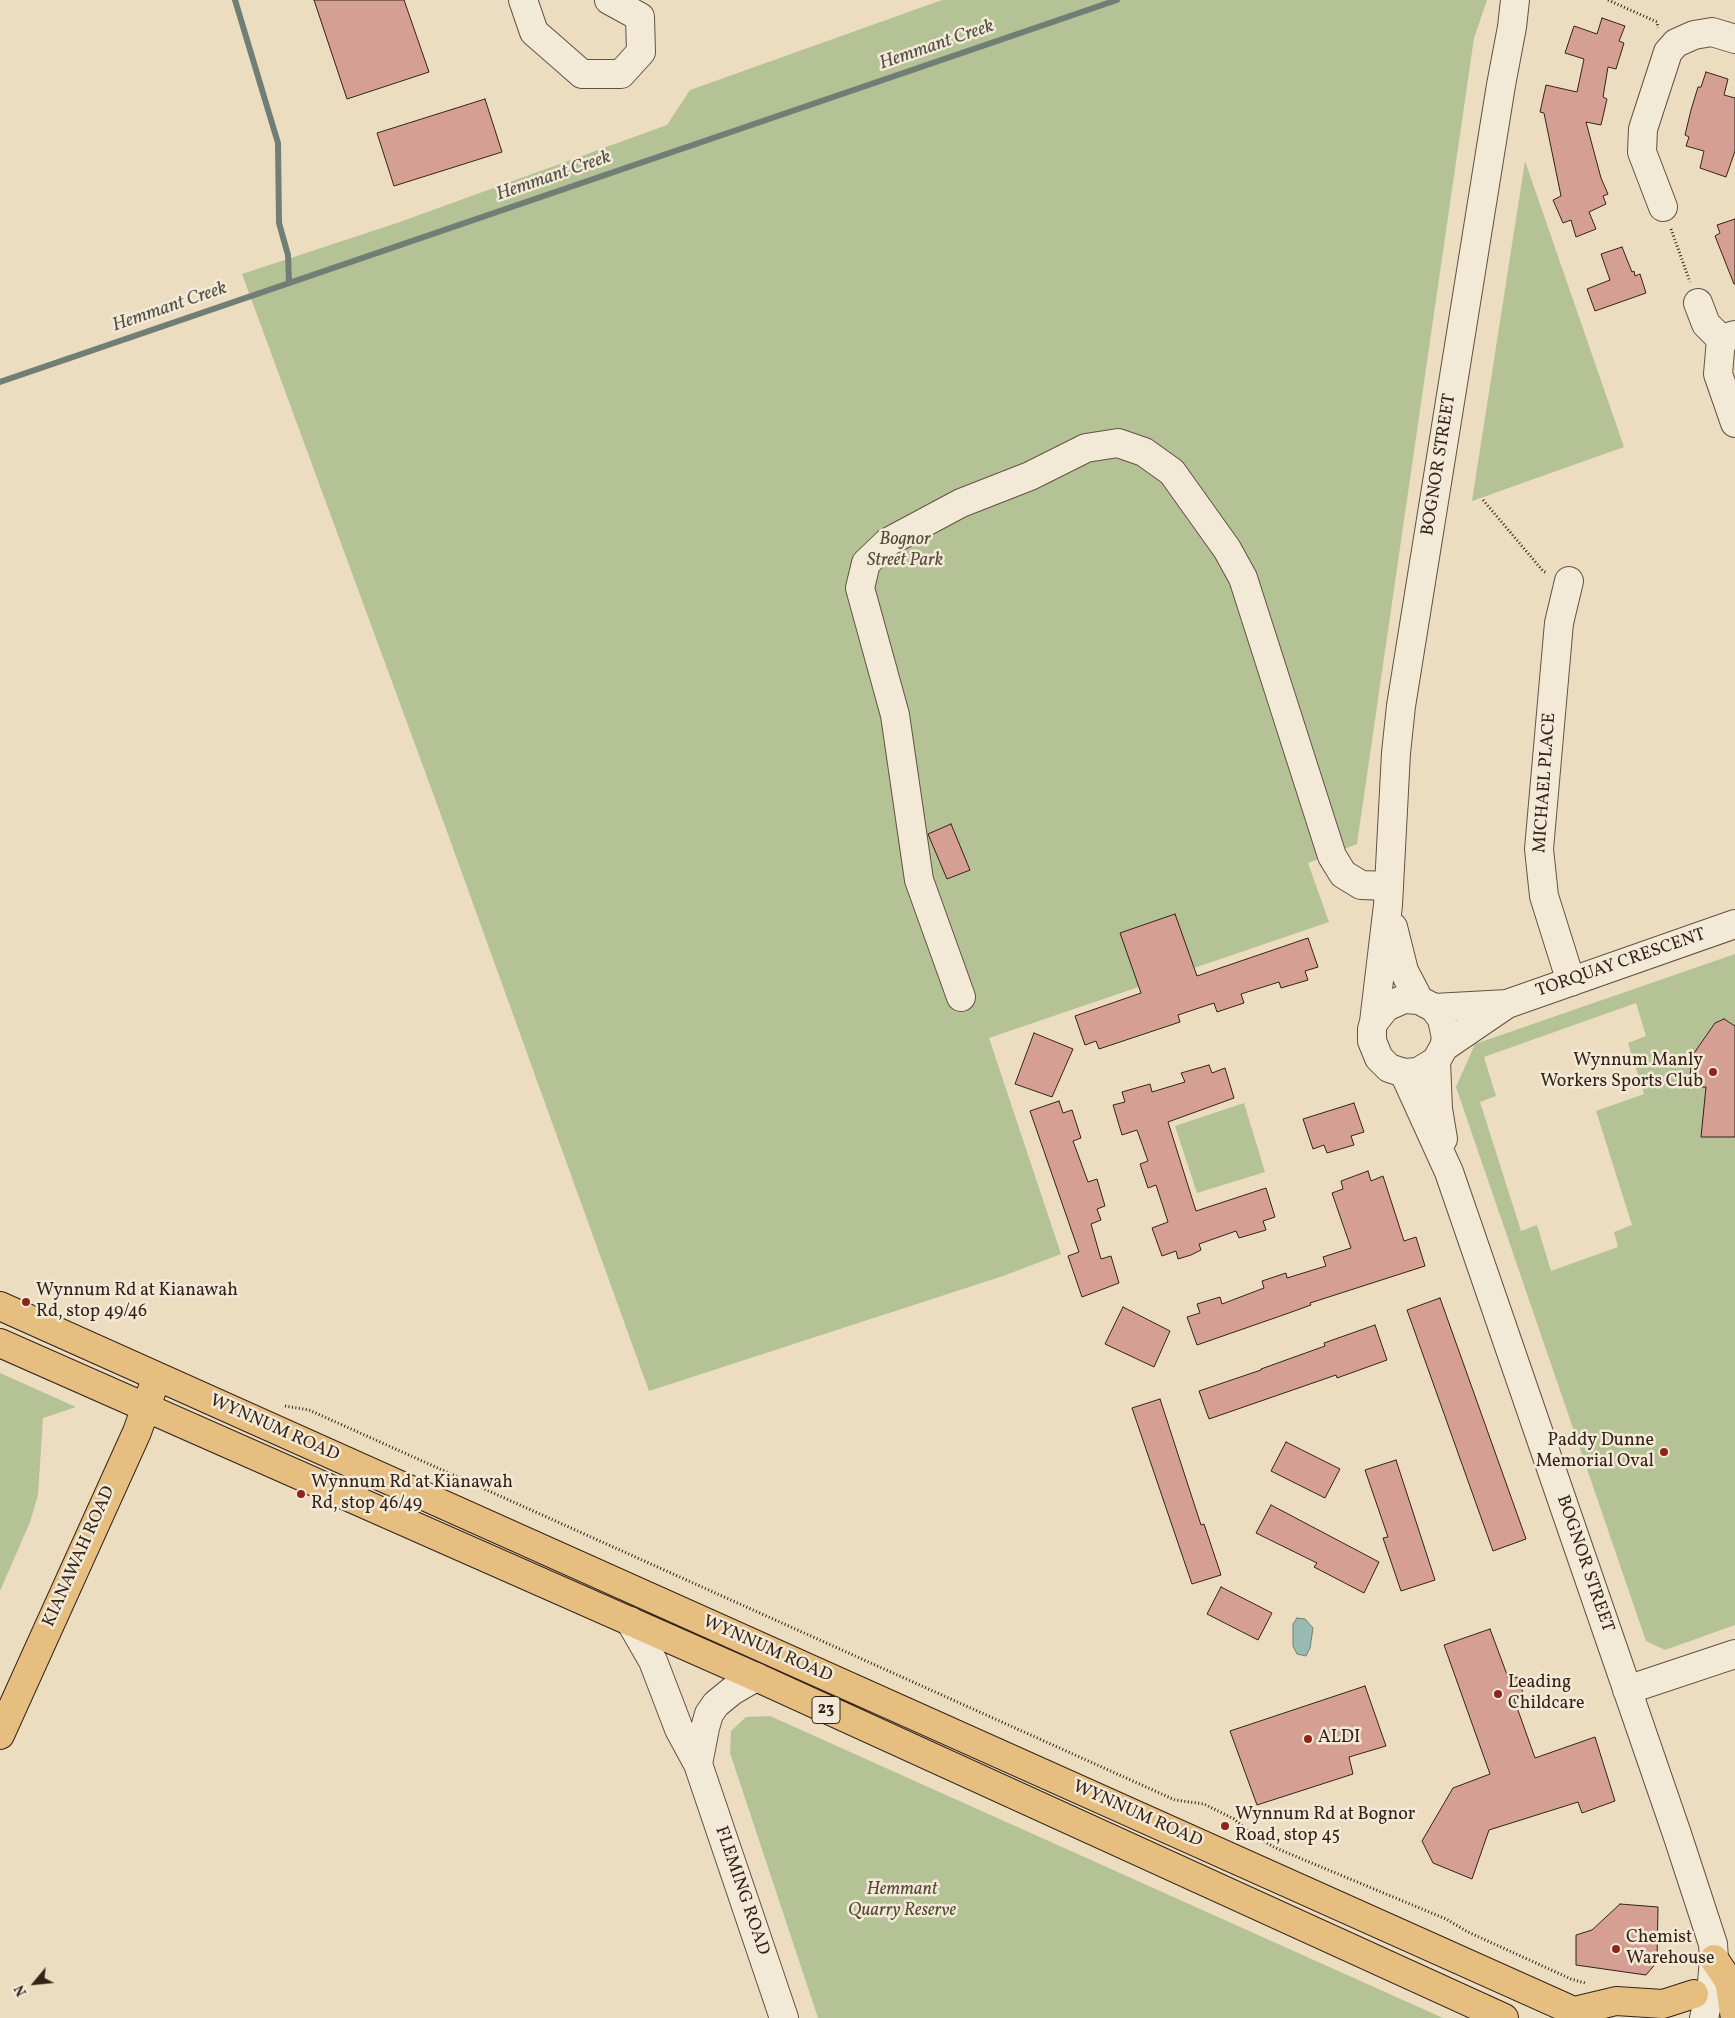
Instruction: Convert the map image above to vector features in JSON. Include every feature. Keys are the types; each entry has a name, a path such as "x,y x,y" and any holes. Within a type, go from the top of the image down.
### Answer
{"main road":[{"name":"WYNNUM ROAD","path":"0,1306 1581,2015"},
{"name":"WYNNUM ROAD","path":"0,1342 145,1408 756,1677 1504,2018"},
{"name":"KIANAWAH ROAD","path":"0,1735 137,1432 157,1377"},
{"path":"1714,1959 1729,1981 1735,2018"},
{"path":"1581,2015 1616,2001 1663,2004 1694,2010"}],"street":[{"path":"523,0 534,32 582,74 621,74 641,52 640,17 609,0"},
{"name":"BOGNOR STREET","path":"1515,0 1512,28 1499,95 1401,706 1396,754 1388,896 1372,1042 1379,1058 1389,1068 1404,1073 1449,1172 1699,1900 1713,1944 1714,1959 1712,1983 1694,2010"},
{"name":"BOGNOR STREET","path":"1512,28 1525,0"},
{"path":"1663,207 1642,152 1643,129 1668,52 1676,43 1694,35 1712,32 1735,39"},
{"path":"1698,303 1706,324 1728,337 1718,374 1735,423"},
{"path":"962,997 919,880 895,715 860,588 866,563 888,542 961,503 1030,476 1086,448 1118,443 1144,452 1172,472 1227,549 1243,578 1332,856 1343,874 1361,885 1388,896"},
{"name":"MICHAEL PLACE","path":"1569,581 1559,623 1539,849 1544,896 1571,982"},
{"name":"BOGNOR STREET","path":"1388,896 1400,962 1426,1004 1442,1018 1444,1025 1446,1038 1440,1054 1438,1109 1449,1172"},
{"name":"TORQUAY CRESCENT","path":"1440,1054 1508,1004 1735,924"},
{"path":"1374,1022 1386,1007 1397,1001 1404,999 1426,1004"},
{"name":"TORQUAY CRESCENT","path":"1426,1004 1508,1004"},
{"path":"1404,1073 1418,1072 1440,1054"},
{"name":"FLEMING ROAD","path":"630,1621 653,1661 679,1729 698,1764 784,2018"},
{"path":"1628,1690 1735,1654"},
{"name":"FLEMING ROAD","path":"698,1764 705,1728 716,1704 732,1691 756,1677"},
{"name":"BOGNOR STREET","path":"1694,2010 1699,1900"}],"path":[{"path":"1608,0 1657,22 1660,33 1653,44 1668,52"},
{"path":"1663,207 1698,303"},
{"path":"1483,500 1542,571 1569,581"},
{"path":"283,1406 309,1410 1175,1800 1204,1804 1234,1818 1257,1838 1278,1848 1446,1919 1468,1932 1571,1979 1588,1983"}],"green space":[{"name":"Bognor Street Park","path":"942,0 1487,0 1474,38 1357,844 1308,863 1329,922 989,1038 1061,1254 1003,1276 649,1391 445,826 242,274 397,223 667,125 690,90"},
{"path":"1525,161 1624,447 1472,501"},
{"path":"1735,954 1735,1027 1724,1019 1715,1023 1692,1056 1689,1087 1706,1087 1735,1137 1735,1625 1665,1650 1646,1641 1456,1087 1475,1044","holes":["1636,1003 1646,1036 1628,1043 1644,1094 1596,1111 1632,1225 1614,1232 1618,1247 1551,1271 1537,1225 1521,1231 1480,1102 1496,1096 1484,1057"]},
{"path":"1244,1103 1265,1172 1197,1193 1175,1126"},
{"path":"0,1373 76,1407 43,1418 38,1495 30,1522 0,1591"},
{"name":"Hemmant Quarry Reserve","path":"770,1716 1443,2018 818,2018 730,1753 731,1731 746,1717"}],"water":[{"path":"1297,1618 1305,1619 1313,1628 1310,1648 1306,1656 1297,1654 1293,1646 1293,1624"}],"building":[{"path":"314,0 404,0 429,72 347,99"},
{"path":"1602,18 1625,26 1619,41 1624,43 1616,69 1608,67 1603,97 1607,99 1601,125 1586,122 1601,178 1608,194 1603,196 1606,204 1589,212 1596,229 1576,237 1571,220 1563,223 1553,200 1561,196 1544,113 1540,112 1546,85 1577,92 1584,59 1565,53 1574,26 1597,34"},
{"path":"1706,72 1728,79 1724,95 1735,98 1735,151 1726,177 1700,168 1704,151 1686,146 1689,137 1685,135 1691,110 1698,87 1701,87"},
{"path":"485,99 502,152 394,186 377,133"},
{"path":"1735,219 1734,284 1715,236 1720,233 1717,225"},
{"path":"1622,247 1632,272 1634,271 1635,276 1640,274 1646,293 1595,311 1587,289 1610,280 1601,254"},
{"path":"951,824 970,870 947,879 928,834"},
{"path":"1175,914 1197,976 1308,938 1318,967 1305,971 1308,980 1281,988 1279,982 1241,994 1244,1003 1217,1012 1214,1003 1178,1015 1180,1022 1099,1049 1096,1041 1085,1045 1075,1016 1141,993 1120,933"},
{"name":"Wynnum Manly Workers Sports Club","path":"1724,1019 1735,1026 1735,1137 1701,1137 1706,1087 1689,1087 1692,1056 1715,1023"},
{"path":"1034,1033 1073,1049 1052,1097 1015,1084"},
{"path":"1209,1065 1212,1073 1225,1068 1234,1098 1168,1122 1196,1211 1266,1188 1275,1217 1263,1221 1266,1230 1239,1238 1236,1231 1199,1244 1201,1250 1178,1259 1176,1251 1162,1256 1152,1228 1168,1222 1156,1185 1148,1188 1140,1164 1148,1161 1137,1130 1122,1135 1113,1105 1125,1102 1122,1092 1150,1084 1152,1092 1185,1082 1181,1073"},
{"path":"1059,1101 1063,1113 1072,1110 1081,1138 1073,1141 1088,1182 1097,1179 1105,1206 1097,1209 1101,1220 1091,1224 1101,1259 1111,1256 1119,1283 1082,1297 1068,1256 1079,1252 1030,1111"},
{"path":"1354,1103 1364,1132 1351,1136 1354,1145 1327,1153 1324,1145 1313,1149 1303,1119"},
{"path":"1368,1171 1371,1181 1383,1176 1404,1241 1416,1237 1425,1266 1310,1303 1311,1305 1197,1345 1187,1317 1200,1313 1197,1304 1220,1297 1222,1304 1264,1288 1262,1281 1286,1273 1287,1278 1326,1266 1323,1257 1351,1248 1332,1193 1343,1189 1341,1181"},
{"path":"1440,1298 1526,1539 1493,1551 1407,1310"},
{"path":"1123,1307 1170,1331 1154,1367 1105,1344"},
{"path":"1375,1325 1387,1360 1337,1378 1336,1375 1209,1419 1199,1391 1325,1346 1324,1343"},
{"path":"1160,1399 1201,1525 1204,1524 1221,1575 1192,1584 1132,1408"},
{"path":"1286,1442 1340,1469 1325,1498 1271,1471"},
{"path":"1396,1460 1435,1580 1401,1591 1383,1538 1388,1537 1365,1470"},
{"path":"1271,1505 1379,1562 1364,1593 1314,1567 1317,1563 1256,1533"},
{"path":"1221,1587 1272,1613 1258,1640 1207,1614"},
{"path":"1490,1629 1509,1680 1517,1677 1524,1695 1514,1699 1535,1758 1595,1737 1615,1801 1582,1813 1578,1802 1489,1830 1472,1879 1433,1863 1422,1841 1453,1788 1490,1774 1444,1645"},
{"name":"ALDI","path":"1365,1686 1386,1746 1349,1757 1353,1774 1257,1805 1230,1731"},
{"name":"Chemist Warehouse","path":"1620,1904 1658,1907 1657,1962 1646,1975 1576,1965 1576,1935 1592,1930"}],"waterway":[{"path":"235,0 278,143 279,223 288,255 289,282"},
{"name":"Hemmant Creek","path":"0,382 1117,0"}],"place":[{"name":"Wynnum Manly Workers Sports Club","path":"1713,1072"},
{"name":"Wynnum Rd at Kianawah Rd, stop 49/46","path":"26,1302"},
{"name":"Paddy Dunne Memorial Oval","path":"1664,1452"},
{"name":"Wynnum Rd at Kianawah Rd, stop 46/49","path":"301,1494"},
{"name":"Leading Childcare","path":"1498,1694"},
{"name":"ALDI","path":"1308,1739"},
{"name":"Wynnum Rd at Bognor Road, stop 45","path":"1225,1826"},
{"name":"Chemist Warehouse","path":"1616,1949"}]}
